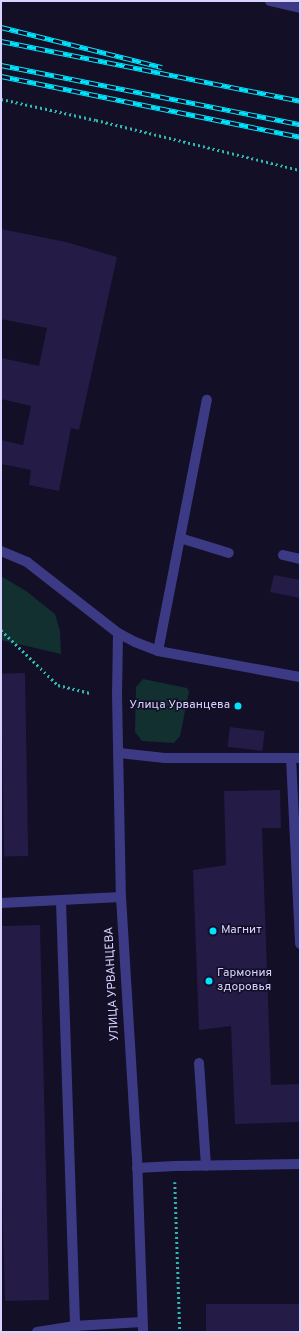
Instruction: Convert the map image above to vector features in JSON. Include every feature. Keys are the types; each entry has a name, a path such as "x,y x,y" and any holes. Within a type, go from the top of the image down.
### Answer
{"street":[{"path":"270,1 300,8"},
{"path":"158,651 180,538 185,504 207,400"},
{"path":"180,538 229,553"},
{"path":"1,551 27,562 118,633 135,642 158,651 300,677"},
{"path":"283,555 300,559"},
{"name":"УЛИЦА УРВАНЦЕВА","path":"118,633 117,694 121,897 137,1168 142,1327"},
{"path":"119,753 165,758 296,758 300,944"},
{"path":"1,903 121,897"},
{"path":"61,901 75,1329"},
{"path":"199,1063 206,1166"},
{"path":"137,1168 300,1164"},
{"path":"37,1332 142,1327"}],"path":[{"path":"1,99 96,120 300,170"},
{"path":"1,630 58,684 90,693"},
{"path":"175,1166 180,1332"}],"green space":[{"path":"1,576 26,591 55,614 60,631 61,654 1,640"},
{"path":"143,679 187,688 189,692 180,736 174,743 142,741 135,732 136,687"}],"building":[{"path":"1,229 66,242 117,257 79,430 71,428 59,491 29,485 31,470 1,464 1,440 23,445 31,406 1,399 1,358 39,366 47,328 1,319"},
{"path":"274,575 300,580 300,598 270,592"},
{"path":"1,673 25,673 28,856 4,856"},
{"path":"230,727 265,731 262,751 228,747"},
{"path":"280,790 281,828 262,828 271,1085 300,1084 300,1122 235,1124 231,1026 199,1030 193,870 226,865 224,791"},
{"path":"40,925 49,1300 5,1301 1,1153 1,926"},
{"path":"206,1304 300,1304 300,1332 206,1332"}],"railway":[{"path":"1,27 162,67"},
{"path":"1,41 300,101"},
{"path":"1,65 300,124"},
{"path":"1,76 300,137"}],"place":[{"name":"Улица Урванцева","path":"238,706"},
{"name":"Магнит","path":"213,931"},
{"name":"Гармония здоровья","path":"209,981"}]}
